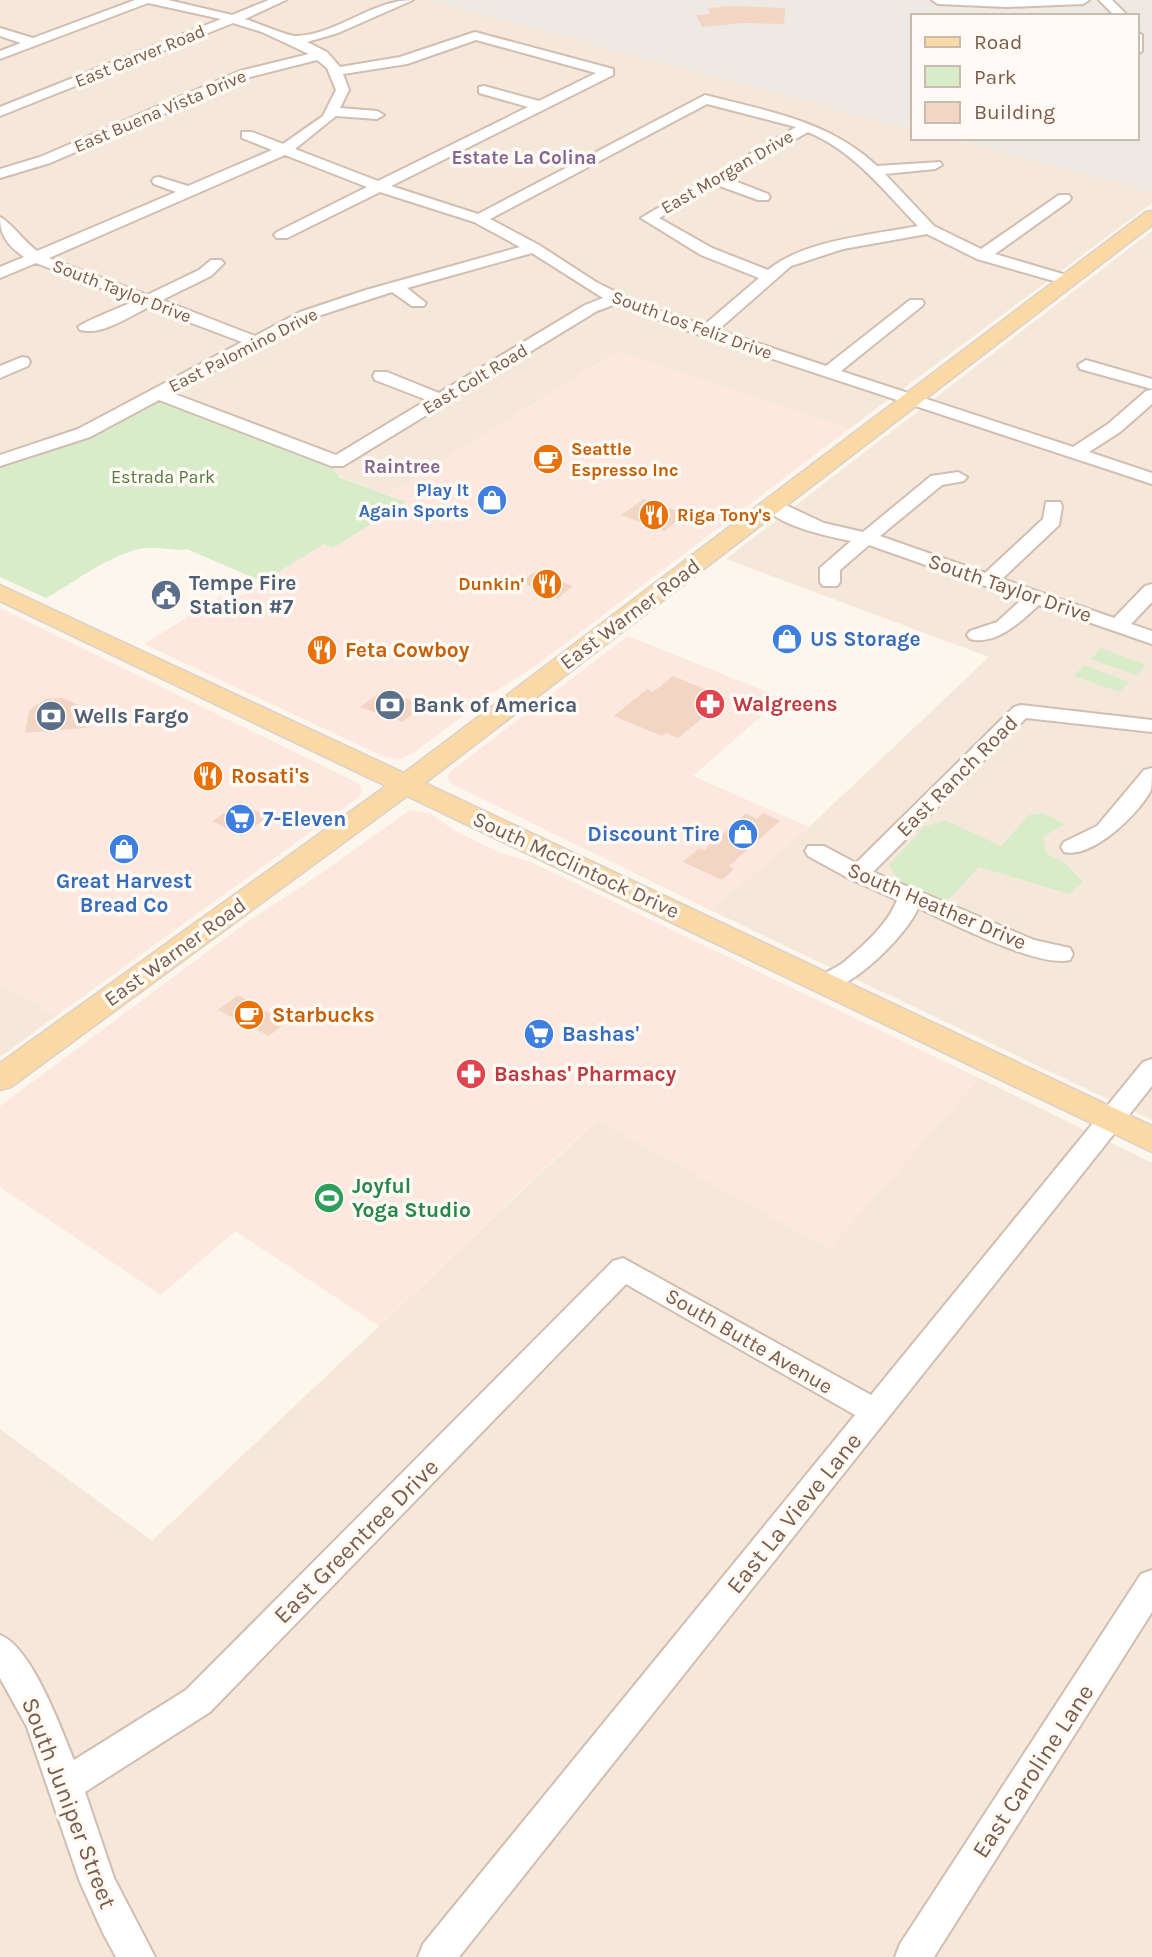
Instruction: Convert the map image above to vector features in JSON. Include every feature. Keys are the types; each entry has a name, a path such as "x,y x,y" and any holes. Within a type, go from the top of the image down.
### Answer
{"main road":[{"name":"East Warner Road","path":"0,1079 407,784 1067,280 1150,220"},
{"name":"South McClintock Drive","path":"0,592 1152,1140"}],"street":[{"path":"0,55 147,0 231,19 298,40 322,55 337,71 343,94 335,112 316,131 284,150 0,273"},
{"name":"East Carver Road","path":"0,112 280,0"},
{"path":"298,40 344,27 407,0"},
{"path":"938,0 1007,3 1083,0"},
{"path":"1105,0 1120,14"},
{"path":"0,32 35,43"},
{"path":"282,235 608,72 475,36 402,61 337,71"},
{"name":"East Buena Vista Drive","path":"0,174 45,159 245,74 322,55"},
{"path":"484,90 541,106"},
{"path":"479,219 705,99 806,127 837,141 856,155 929,229 982,256 1067,280"},
{"path":"335,112 377,115"},
{"name":"East Morgan Drive","path":"769,276 723,262 648,218 806,127"},
{"name":"South Los Feliz Drive","path":"247,135 380,187 479,219 534,248 615,299 706,332 1152,479"},
{"path":"872,171 935,165"},
{"path":"715,179 763,197"},
{"path":"159,181 191,192"},
{"path":"982,256 1064,198"},
{"name":"South Taylor Drive","path":"0,222 17,244 36,258 256,342"},
{"path":"706,332 786,263 809,254 929,229"},
{"name":"East Palomino Drive","path":"5,456 84,433 306,315 534,248"},
{"path":"86,327 107,320 205,273 216,263"},
{"path":"386,269 418,303"},
{"name":"East Colt Road","path":"159,394 337,462 591,309 615,299"},
{"path":"829,372 916,303"},
{"path":"0,373 22,362"},
{"path":"1086,365 1152,384"},
{"path":"380,376 442,400"},
{"path":"1075,454 1114,428 1152,395"},
{"path":"830,582 830,568 937,481 958,477"},
{"name":"South Taylor Drive","path":"772,506 787,515 822,528 867,538 1152,638"},
{"path":"988,581 1052,521 1053,506"},
{"path":"1118,626 1152,590"},
{"path":"978,635 1004,626 1035,598"},
{"path":"1051,715 1056,692"},
{"name":"East Ranch Road","path":"858,874 1021,711 1152,726"},
{"path":"1072,847 1105,831 1152,775"},
{"name":"South Heather Drive","path":"816,851 858,874 910,897 1027,946 1061,954"},
{"path":"825,984 851,969 902,918 910,897"},
{"name":"East La Vieve Lane","path":"436,1957 1152,1068"},
{"name":"South Butte Avenue","path":"623,1269 875,1412"},
{"name":"East Greentree Drive","path":"67,1784 198,1701 623,1269"},
{"name":"East Caroline Lane","path":"914,1957 1152,1584"},
{"name":"South Juniper Street","path":"0,1650 26,1690 67,1784 96,1878 109,1909 137,1957"}],"shaded area":[{"path":"0,0 428,0 911,129 911,140 957,140 1152,192 1152,203 849,429 618,351 388,495 338,476 331,465 330,453 156,388 75,429 0,455"},
{"path":"428,0 1152,0 1152,192 957,140 1138,140 1138,14 911,14 911,129"},
{"path":"1152,231 1152,1120 710,910 809,827 989,657 726,559"},
{"path":"618,351 849,429 537,665 493,693 415,752 401,759 384,757 144,644 221,596 243,595 324,544 333,548 405,502 388,495"},
{"path":"0,608 358,783 362,791 359,797 56,1016 0,983"},
{"path":"628,636 782,698 693,776 809,827 710,910 452,784 447,778 452,770"},
{"path":"410,810 430,813 455,831 498,852 531,862 979,1078 829,1249 596,1120 379,1326 235,1231 161,1295 0,1187 0,1106 250,920"},
{"path":"0,983 56,1016 0,1057"},
{"path":"979,1078 1152,1163 1152,1957 0,1957 0,1429 152,1541 597,1120 829,1248"}],"green space":[{"name":"Estrada Park","path":"164,402 313,461 331,465 339,477 406,502 333,548 324,544 263,582 187,549 152,548 139,549 115,558 46,598 0,577 0,467 79,441 150,405"},
{"path":"1101,648 1146,665 1136,675 1091,659"},
{"path":"1084,665 1129,682 1119,692 1074,676"},
{"path":"1043,813 1065,824 1043,837 1047,854 1066,864 1083,882 1069,894 979,867 946,902 900,884 889,865 924,827 945,820 1001,846 1029,815"}],"building":[{"path":"708,8 785,8 784,24 743,23 702,27 696,15 710,14"},
{"name":"Riga Tony's","path":"644,499 686,514 664,531 621,515"},
{"name":"Dunkin'","path":"534,572 573,586 557,599 521,582"},
{"name":"Walgreens","path":"673,676 727,698 678,738 666,733 662,736 614,716 647,689 653,692"},
{"name":"Bank of America","path":"385,689 422,707 402,722 360,707"},
{"name":"Wells Fargo","path":"63,698 78,705 78,719 93,727 25,733 29,710 46,699"},
{"name":"7-Eleven","path":"239,802 268,817 241,836 213,821"},
{"name":"Discount Tire","path":"746,813 757,819 763,813 780,821 729,866 734,869 722,880 683,862 699,848 704,850"},
{"name":"Starbucks","path":"238,995 284,1024 269,1036 218,1010"}],"place":[{"name":"Seattle Espresso Inc","path":"548,459"},
{"name":"Play It Again Sports","path":"492,500"},
{"name":"Riga Tony's","path":"654,515"},
{"name":"Dunkin'","path":"547,584"},
{"name":"Tempe Fire Station #7","path":"166,595"},
{"name":"US Storage","path":"787,639"},
{"name":"Feta Cowboy","path":"322,650"},
{"name":"Walgreens","path":"710,704"},
{"name":"Bank of America","path":"390,705"},
{"name":"Wells Fargo","path":"51,716"},
{"name":"Rosati's","path":"208,776"},
{"name":"7-Eleven","path":"240,819"},
{"name":"Discount Tire","path":"743,834"},
{"name":"Great Harvest Bread Co","path":"124,849"},
{"name":"Starbucks","path":"249,1015"},
{"name":"Bashas'","path":"539,1034"},
{"name":"Bashas' Pharmacy","path":"471,1074"},
{"name":"Joyful Yoga Studio","path":"329,1198"}],"district":[{"name":"Estate La Colina","path":"524,157"},
{"name":"Raintree","path":"402,466"}]}
